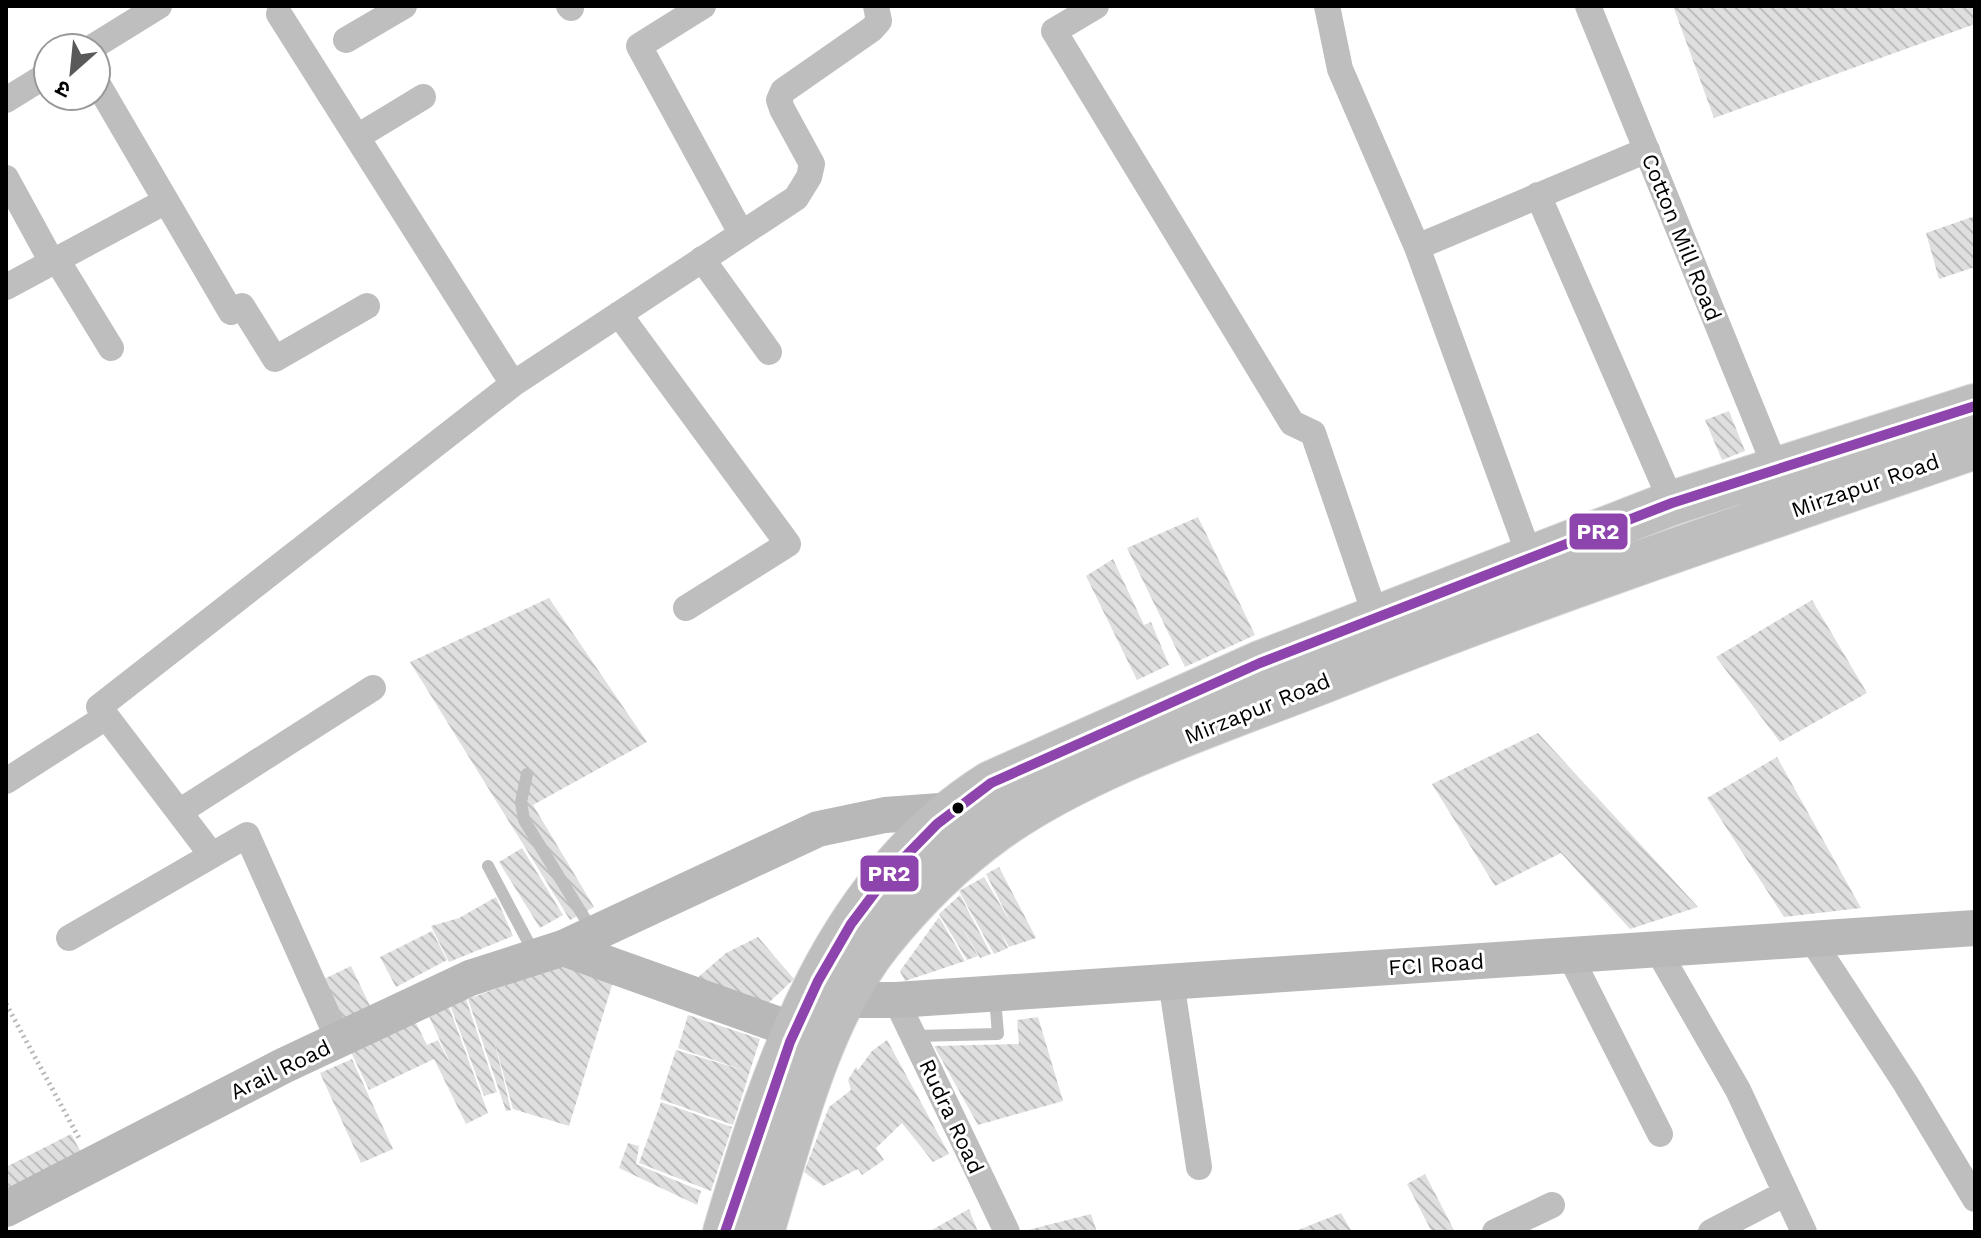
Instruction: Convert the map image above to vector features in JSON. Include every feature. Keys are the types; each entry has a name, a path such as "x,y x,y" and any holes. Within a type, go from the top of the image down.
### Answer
{"highway":[{"name":"Mirzapur Road","path":"762,1232 811,1036 826,961 854,917 899,858 954,810 991,783 1260,663 1672,503 1975,406"},
{"name":"Mirzapur Road","path":"725,1232 811,1036 843,1000 879,943 942,875 997,829 1056,795 1137,756 1511,606 1975,447"}],"main road":[{"name":"Arail Road","path":"6,1209 470,978 564,946 818,829 885,815 954,810"},
{"name":"FCI Road","path":"843,1000 896,1000 1975,928"},
{"path":"564,946 811,1036"}],"street":[{"path":"112,35 159,6"},
{"path":"346,40 404,6"},
{"path":"703,6 639,46 741,233"},
{"path":"211,854 99,707 513,384 796,198 809,177 812,164 779,100 783,91 872,29 879,21 876,6"},
{"path":"1096,6 1054,31 1292,423 1313,433 1376,617"},
{"path":"1327,6 1340,69 1417,247 1531,560"},
{"name":"Cotton Mill Road","path":"1588,6 1792,510"},
{"path":"279,14 513,384"},
{"path":"6,100 32,84"},
{"path":"357,137 423,97"},
{"path":"112,108 231,312 242,306 275,359 367,306"},
{"path":"1417,247 1647,150"},
{"path":"6,178 54,261 111,348"},
{"path":"1538,195 1672,503"},
{"path":"6,287 166,201"},
{"path":"702,259 769,352"},
{"path":"619,314 788,544 686,608"},
{"path":"179,812 373,688"},
{"path":"6,781 106,717"},
{"path":"69,938 247,835 339,1041"},
{"path":"1810,937 1906,1084 1975,1199"},
{"path":"1657,949 1738,1090 1804,1232"},
{"path":"1570,956 1660,1134"},
{"path":"1171,981 1199,1167"},
{"name":"Rudra Road","path":"896,1000 1007,1232"},
{"path":"1711,1232 1786,1193"},
{"path":"1498,1231 1552,1205"}],"lane":[{"path":"527,774 521,802 524,820 564,946"},
{"path":"488,866 564,946"},
{"path":"914,1036 998,1034 994,992"}],"path":[{"path":"6,1004 93,1164"}],"building":[{"path":"1673,6 1975,6 1975,24 1714,118"},
{"path":"1975,216 1975,267 1939,279 1926,233"},
{"path":"1729,411 1745,451 1722,460 1705,420"},
{"path":"1198,517 1255,635 1185,667 1127,548"},
{"path":"1113,559 1144,625 1151,622 1169,665 1137,680 1086,576"},
{"path":"549,598 647,742 533,805 594,907 570,920 410,662"},
{"path":"1812,600 1867,693 1780,742 1716,657"},
{"path":"1538,733 1698,907 1630,929 1561,853 1495,886 1432,784"},
{"path":"1777,757 1861,908 1784,917 1707,798"},
{"path":"522,848 563,915 540,928 499,862"},
{"path":"999,867 1036,938 1009,947 999,929 1008,948 994,954 959,891 984,877 1011,923 986,874"},
{"path":"960,895 991,954 980,958 958,920 978,956 967,960 939,914"},
{"path":"496,897 513,936 449,962 431,926 459,918"},
{"path":"939,917 965,961 905,981 900,971"},
{"path":"432,931 447,960 396,987 380,957"},
{"path":"758,937 794,979 762,1009 688,986 726,953"},
{"path":"351,966 371,1008 340,1023 320,981"},
{"path":"559,966 613,982 569,1126 513,1109 494,1040 511,1110 506,1111 468,999"},
{"path":"466,999 497,1092 484,1096 450,1005"},
{"path":"449,1007 488,1113 466,1124 434,1059 369,1090 351,1052 415,1021 427,1045 438,1040 453,1069 428,1014"},
{"path":"688,1015 760,1039 733,1125 660,1099 676,1050 746,1071 678,1048"},
{"path":"1038,1017 1063,1101 978,1125 934,1046 1019,1044 1017,1020"},
{"path":"887,1040 949,1154 933,1162 902,1123 876,1148 884,1160 862,1175 858,1169 823,1186 804,1172 829,1107 851,1090 848,1080 856,1067 858,1070 872,1051"},
{"path":"352,1059 393,1149 361,1163 320,1073"},
{"path":"661,1102 732,1127 711,1191 639,1163"},
{"path":"71,1134 82,1154 6,1192 6,1167"},
{"path":"628,1143 639,1146 636,1164 701,1191 697,1205 619,1168"},
{"path":"1425,1174 1455,1232 1432,1232 1407,1184"},
{"path":"969,1209 978,1232 928,1232"},
{"path":"1341,1213 1352,1232 1293,1232"},
{"path":"1091,1214 1097,1232 1024,1232 1024,1231"}],"transit line":[{"name":"PR2","path":"725,1232 790,1042 818,981 851,924 891,871 937,824 991,783 1260,663 1672,503 1975,406"}]}
